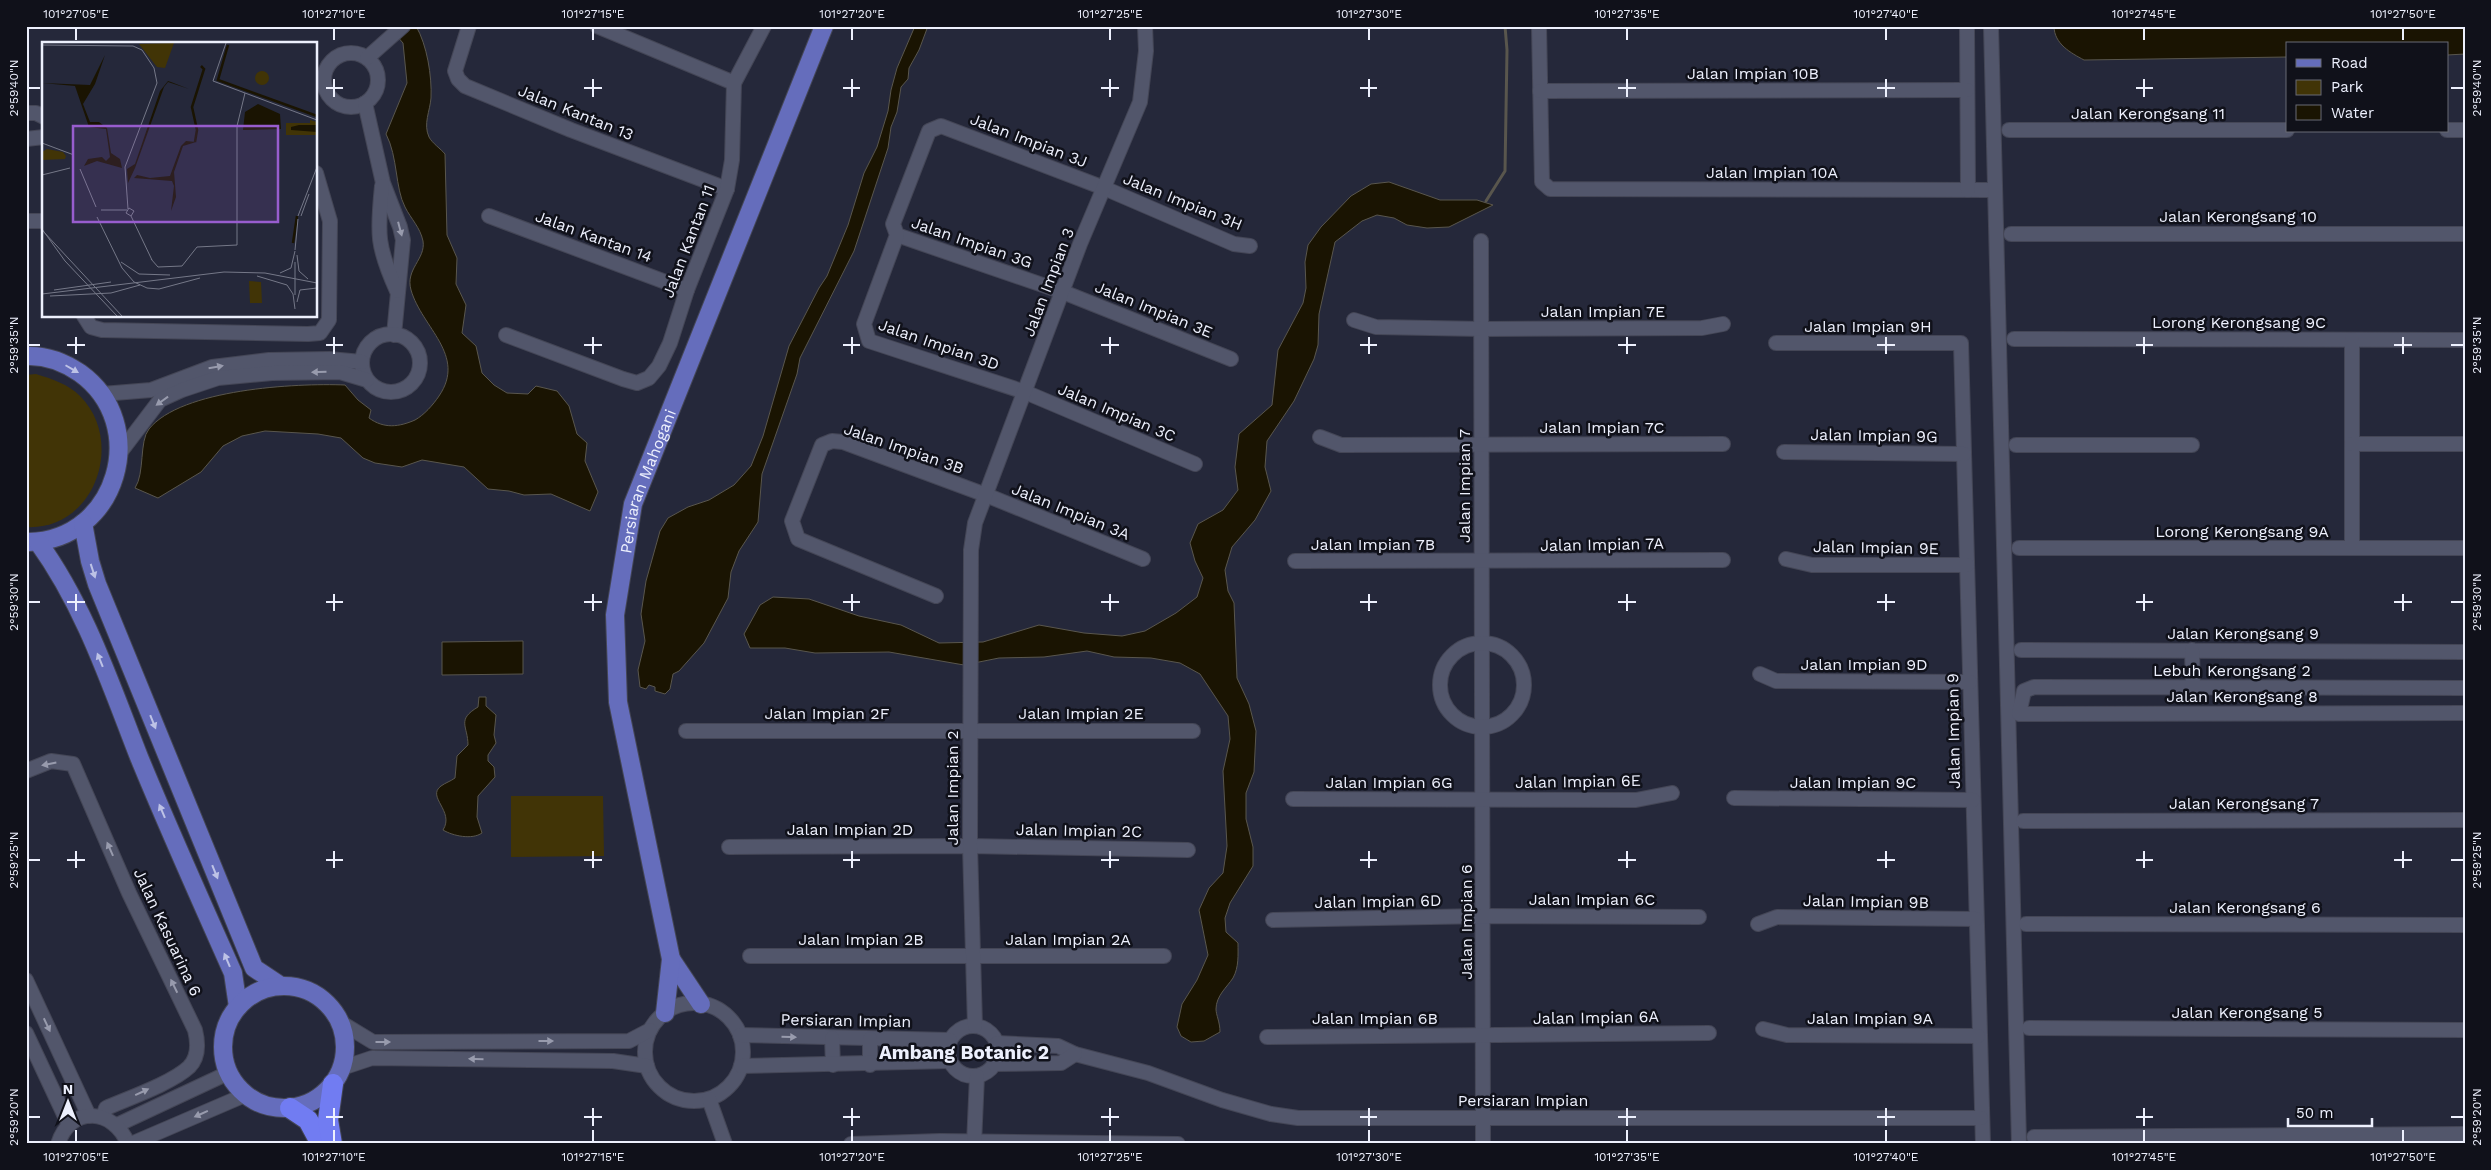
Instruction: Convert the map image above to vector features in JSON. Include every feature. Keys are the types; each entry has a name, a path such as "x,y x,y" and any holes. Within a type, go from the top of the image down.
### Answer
{"highway":[{"path":"332,1144 328,1120 337,1076"},
{"path":"290,1108 308,1120 321,1144"}],"main road":[{"name":"Persiaran Mahogani","path":"670,959 618,702 615,615 633,504 824,26"},
{"path":"26,356 53,359 72,367 88,379 102,394 112,413 116,426 119,454 114,480 101,504 83,523 62,535 32,542"},
{"path":"83,523 97,584 254,968 282,986"},
{"path":"32,542 58,569 79,607 148,778 233,973 238,1007"},
{"path":"670,959 701,1004"},
{"path":"665,1013 670,959"},
{"path":"282,986 296,987 316,995 332,1010 340,1022 345,1037 345,1053 337,1076 321,1096 307,1104 290,1108 274,1108 259,1103 245,1095 228,1073 223,1056 223,1038 228,1022 238,1007 250,996 265,989 282,986"}],"street":[{"path":"367,58 403,26"},
{"path":"597,26 734,83"},
{"name":"Jalan Kantan 11","path":"506,335 637,383 649,378 659,366 670,343 687,290 727,189 732,160 734,83 764,26"},
{"name":"Jalan Impian 3","path":"971,550 975,524 1080,244 1140,102 1146,51 1145,26"},
{"path":"1539,26 1540,91"},
{"path":"1967,26 1968,190"},
{"path":"1991,26 2018,1144"},
{"name":"Jalan Kantan 13","path":"467,30 456,71 458,80 465,86 571,130 727,189"},
{"path":"349,53 367,58 374,64 378,81 372,98 365,103 357,106 341,105 328,94 320,77 332,61 340,55 349,53"},
{"name":"Jalan Impian 10B","path":"1540,91 1967,90"},
{"name":"Jalan Impian 10A","path":"1540,91 1542,182 1550,189 1994,190"},
{"path":"365,103 382,183 400,227 403,240 394,335"},
{"path":"26,113 36,113 42,116"},
{"name":"Jalan Impian 3J","path":"897,235 893,224 909,177 930,131 941,126 1104,188"},
{"name":"Jalan Kerongsang 11","path":"2009,130 2286,130"},
{"path":"2448,130 2465,130"},
{"path":"26,139 42,137"},
{"path":"382,183 378,230 380,245 385,265 397,292"},
{"path":"85,318 91,327 102,330 320,333 329,320 323,221 318,187"},
{"name":"Jalan Impian 3H","path":"1104,188 1234,244 1250,246"},
{"name":"Jalan Kantan 14","path":"489,216 687,290"},
{"path":"26,221 42,221"},
{"name":"Jalan Kerongsang 10","path":"2011,234 2465,234"},
{"name":"Jalan Impian 3D","path":"897,235 877,284 864,324 869,342 1025,392"},
{"name":"Jalan Impian 3G","path":"897,235 1063,292"},
{"name":"Jalan Impian 7","path":"1481,242 1482,727"},
{"name":"Jalan Impian 3E","path":"1063,292 1231,359"},
{"name":"Jalan Impian 7E","path":"1354,320 1376,327 1482,329 1702,328 1724,324"},
{"path":"119,454 160,400 182,390 218,378 272,373 340,372 367,380 373,386 391,392 409,386 415,379 420,360 417,351 403,337 394,335 375,339 364,353 362,362 367,380"},
{"name":"Lorong Kerongsang 9C","path":"2014,339 2465,340"},
{"path":"2352,340 2352,548"},
{"name":"Jalan Impian 9H","path":"1776,343 1961,343"},
{"name":"Jalan Impian 9","path":"1961,343 1982,1144"},
{"path":"102,394 151,390 212,367 269,360 329,359 362,362"},
{"name":"Jalan Impian 3C","path":"1025,392 1195,464"},
{"name":"Jalan Impian 7C","path":"1320,437 1340,445 1723,444"},
{"name":"Jalan Impian 3B","path":"936,596 798,539 792,521 822,445 832,441 843,442 986,495"},
{"path":"2352,444 2465,444"},
{"path":"2016,445 2192,445"},
{"name":"Jalan Impian 9G","path":"1784,452 1964,454"},
{"name":"Jalan Impian 3A","path":"986,495 1143,559"},
{"name":"Lorong Kerongsang 9A","path":"2019,548 2465,548"},
{"name":"Jalan Impian 2","path":"971,550 969,730 972,956 975,1026"},
{"name":"Jalan Impian 9E","path":"1786,559 1812,565 1967,565"},
{"name":"Jalan Impian 7A","path":"1481,562 1723,560"},
{"name":"Jalan Impian 7B","path":"1295,562 1481,562"},
{"path":"1481,642 1505,649 1515,658 1522,670 1525,683 1523,697 1512,714 1496,725 1482,727 1468,725 1450,712 1440,694 1440,679 1444,665 1453,654 1465,646 1481,642"},
{"name":"Jalan Kerongsang 9","path":"2022,650 2465,652"},
{"path":"2192,650 2193,688"},
{"name":"Jalan Impian 9D","path":"1760,674 1776,681 1970,682"},
{"name":"Lebuh Kerongsang 2","path":"2019,714 2024,692 2034,687 2465,688"},
{"name":"Jalan Kerongsang 8","path":"2019,714 2465,713"},
{"name":"Jalan Impian 6","path":"1482,727 1484,800 1483,1144"},
{"name":"Jalan Impian 2F","path":"686,731 969,730"},
{"name":"Jalan Impian 2E","path":"969,730 1193,731"},
{"name":"Jalan Kasuarina 6","path":"26,771 51,761 73,764 129,894 195,1030 198,1050 191,1066 175,1076 106,1108 96,1117"},
{"name":"Jalan Impian 6E","path":"1484,800 1636,800 1672,794"},
{"name":"Jalan Impian 9C","path":"1734,798 1972,800"},
{"name":"Jalan Impian 6G","path":"1293,799 1484,800"},
{"name":"Jalan Kerongsang 7","path":"2023,820 2465,820"},
{"name":"Jalan Impian 2D","path":"729,847 970,846"},
{"name":"Jalan Impian 2C","path":"970,846 1188,850"},
{"name":"Jalan Impian 6C","path":"1484,916 1699,917"},
{"name":"Jalan Impian 6D","path":"1273,920 1484,916"},
{"name":"Jalan Impian 9B","path":"1758,924 1777,917 1976,919"},
{"name":"Jalan Kerongsang 6","path":"2026,924 2465,925"},
{"name":"Jalan Impian 2B","path":"750,956 972,956"},
{"name":"Jalan Impian 2A","path":"972,956 1164,956"},
{"path":"26,980 96,1117"},
{"path":"340,1022 373,1042 629,1041 650,1030 665,1013 676,1007 701,1004 711,1006 729,1018 740,1035 743,1050 741,1066 729,1086 709,1099 693,1101 678,1098 664,1091 653,1080 647,1066 645,1054 650,1030"},
{"path":"975,1026 989,1031 997,1043 998,1050 994,1064 984,1074 977,1076 958,1071 950,1061 948,1051 950,1040 958,1031 975,1026"},
{"name":"Jalan Kerongsang 5","path":"2029,1028 2465,1030"},
{"name":"Jalan Impian 9A","path":"1763,1029 1786,1036 1978,1036"},
{"path":"26,1033 69,1125"},
{"name":"Jalan Impian 6A","path":"1483,1035 1709,1033"},
{"name":"Persiaran Impian","path":"740,1035 950,1040"},
{"name":"Jalan Impian 6B","path":"1267,1037 1483,1035"},
{"path":"832,1038 833,1065"},
{"path":"870,1039 870,1065"},
{"name":"Persiaran Impian","path":"997,1043 1058,1046 1075,1054 1148,1073 1270,1114 1298,1118 1980,1118"},
{"path":"994,1064 1060,1063 1075,1054"},
{"path":"337,1076 372,1058 613,1061 647,1066"},
{"path":"741,1066 870,1065 950,1061"},
{"path":"117,1125 228,1073"},
{"path":"974,1143 977,1076"},
{"path":"58,1144 69,1125 96,1117 117,1125 130,1144 245,1095"},
{"path":"709,1099 725,1144"},
{"path":"2034,1137 2465,1134"},
{"path":"851,1144 1175,1143"}],"green space":[{"path":"36,374 65,385 80,396 94,415 101,436 101,459 96,480 85,499 70,515 50,524 26,527 26,375"},
{"path":"511,796 603,796 604,856 511,857"}],"water":[{"path":"388,26 416,26 426,51 431,89 427,132 430,139 445,154 447,235 457,258 456,284 466,305 462,333 476,346 482,373 494,385 507,393 528,394 536,386 557,391 569,406 577,434 587,443 585,461 598,492 590,511 551,494 524,495 488,489 464,467 422,460 402,467 375,463 363,458 341,438 318,434 265,431 242,436 223,446 201,472 158,498 135,488 140,474 144,441 149,429 165,416 186,405 212,397 270,387 345,385 358,400 371,410 369,418 380,424 392,426 415,420 428,410 439,396 446,381 448,367 445,354 440,342 417,304 410,283 413,270 422,253 423,241 420,231 407,211 399,191 393,152 386,134 407,83 403,43"},
{"path":"915,26 928,26 919,50 909,68 908,79 901,87 888,148 854,251 800,358 797,374 762,474 758,522 739,551 731,572 728,598 704,643 679,671 673,674 670,689 665,694 655,691 655,687 649,685 646,689 640,687 638,670 645,641 641,614 646,581 660,531 668,518 688,507 709,500 734,485 751,466 763,436 789,346 827,276 848,225 864,173 877,147 888,111 897,68"},
{"path":"2054,26 2465,26 2465,54 2448,55 2448,42 2286,42 2286,57 2084,60 2064,47 2055,32"},
{"path":"1389,182 1440,200 1477,200 1493,205 1449,227 1427,228 1407,225 1394,218 1377,215 1362,221 1335,242 1319,314 1318,345 1314,359 1294,401 1267,441 1265,467 1271,491 1255,520 1232,547 1225,570 1228,591 1234,603 1237,678 1249,704 1256,731 1254,772 1246,793 1246,819 1253,847 1253,866 1230,903 1225,918 1226,932 1238,943 1238,956 1235,974 1216,1004 1220,1032 1204,1041 1191,1042 1181,1036 1177,1027 1182,1004 1197,980 1208,955 1199,910 1209,888 1223,873 1227,846 1223,771 1230,739 1228,716 1200,674 1180,663 1151,658 1114,657 1087,651 1044,657 999,658 964,665 889,652 815,653 785,648 750,648 744,634 760,605 773,597 809,599 859,616 901,625 939,643 983,642 1039,625 1084,633 1122,636 1145,631 1176,613 1197,597 1203,578 1195,561 1190,543 1198,524 1223,510 1238,490 1235,467 1239,434 1272,405 1278,350 1303,303 1306,288 1305,262 1308,245 1321,227 1351,196 1371,184"},
{"path":"523,641 523,674 442,675 442,642"},
{"path":"479,697 486,697 486,706 496,715 494,735 496,743 488,755 488,761 494,767 495,777 478,796 477,817 482,833 473,836 462,836 443,830 446,817 438,800 437,790 455,778 457,756 468,745 465,720 478,707"}],"waterway":[{"path":"1486,201 1505,171 1507,50 1505,26"}],"district":[{"name":"Ambang Botanic 2","path":"964,1052"}]}
